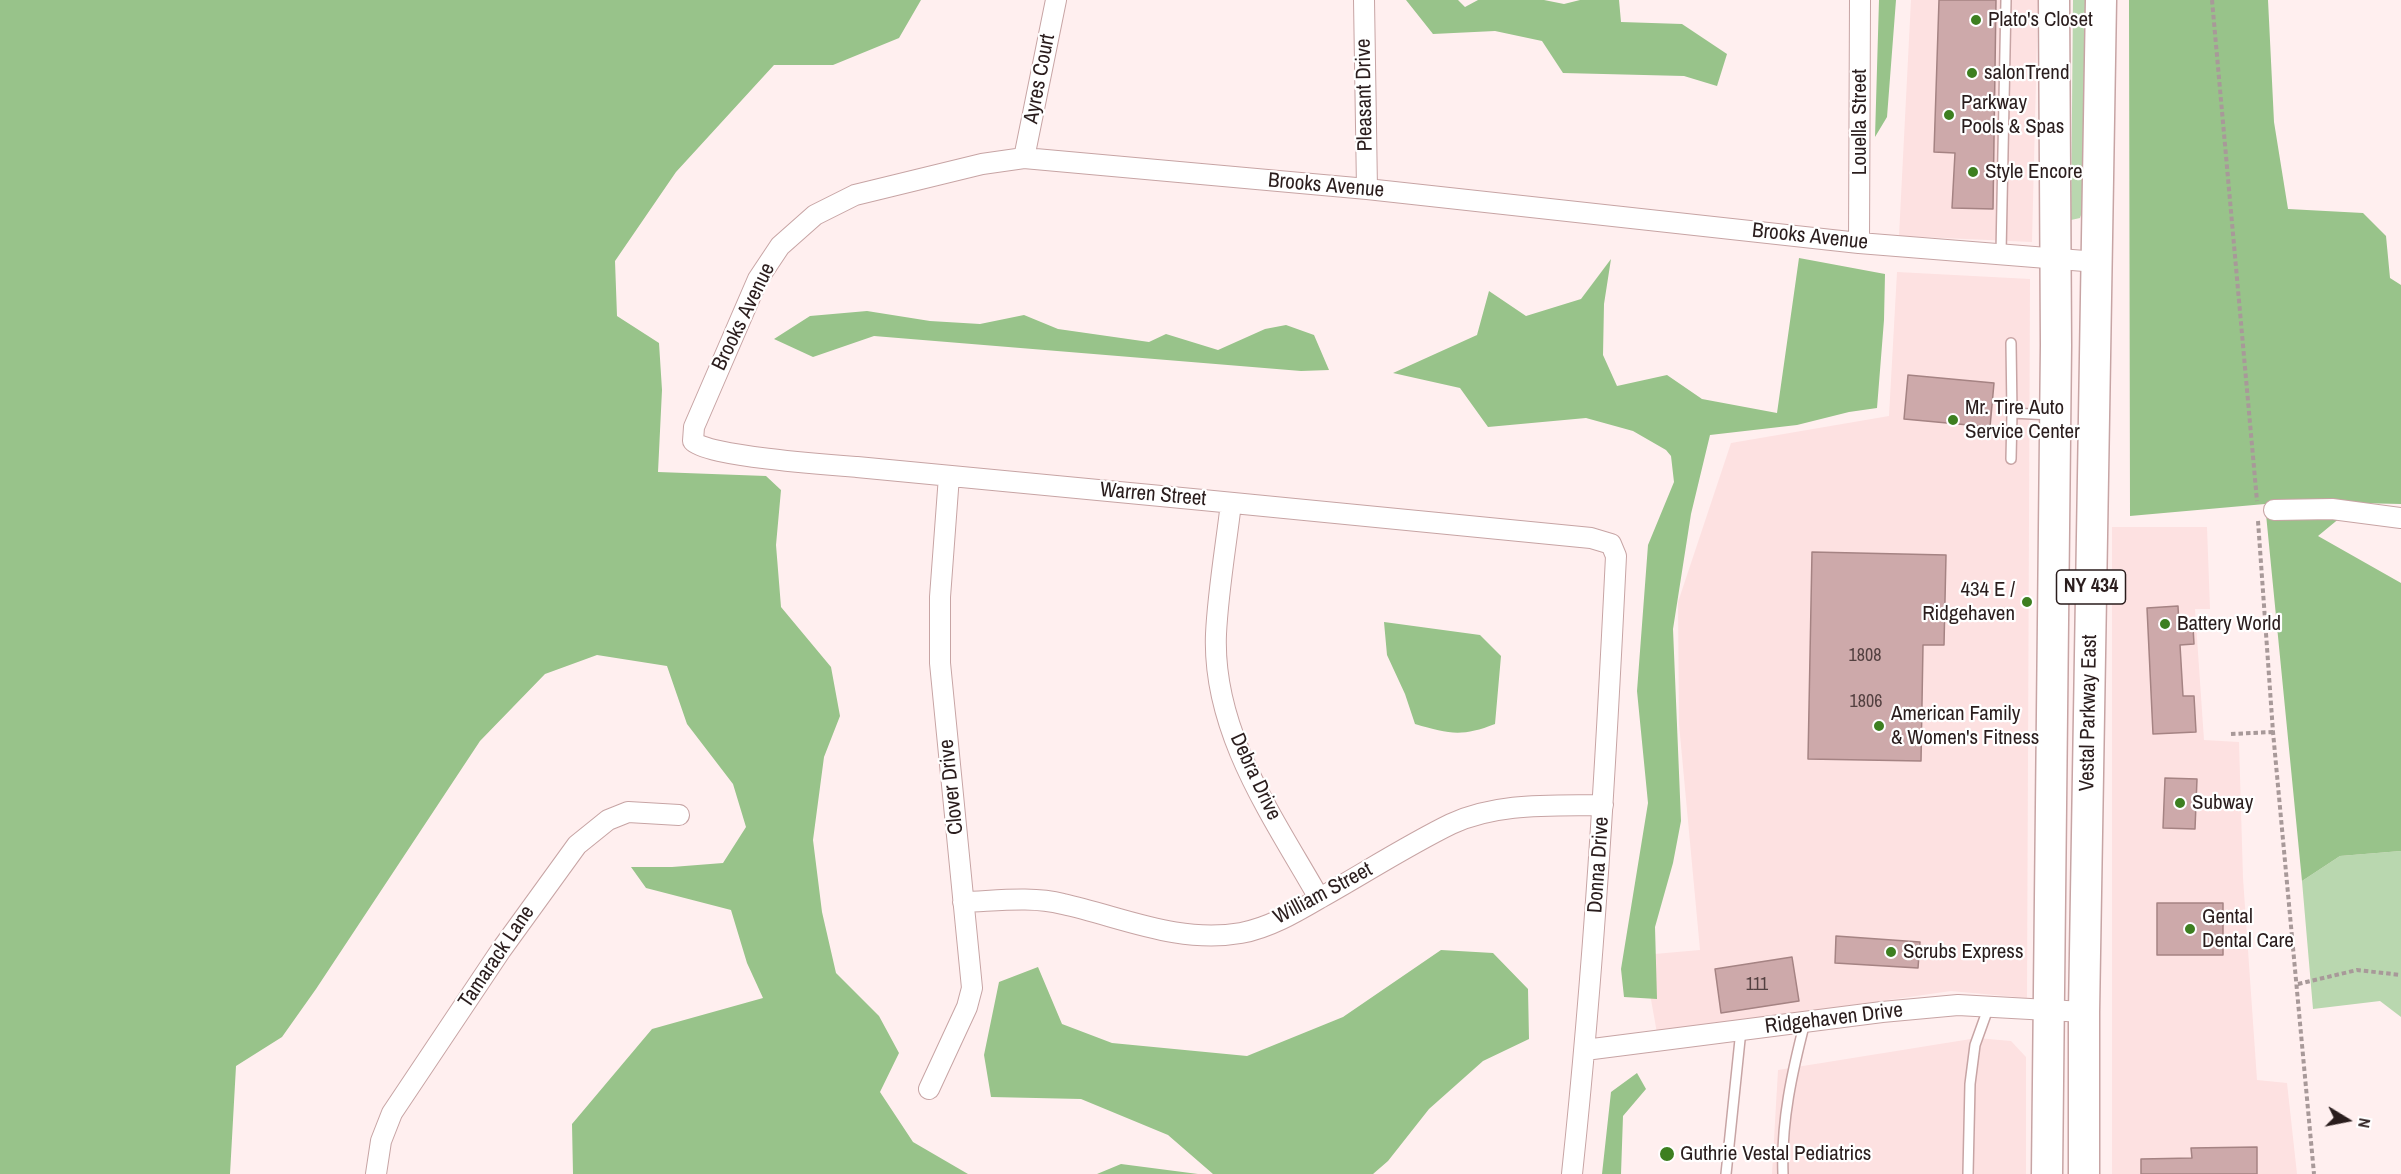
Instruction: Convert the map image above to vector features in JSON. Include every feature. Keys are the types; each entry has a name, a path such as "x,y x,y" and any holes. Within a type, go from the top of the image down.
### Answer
{"main road":[{"name":"Vestal Parkway East","path":"2048,1174 2055,416 2054,0"},
{"name":"Vestal Parkway East","path":"2084,1174 2084,1012 2101,0"}],"street":[{"name":"Ayres Court","path":"1024,158 1056,0"},
{"name":"Pleasant Drive","path":"1364,0 1367,189"},
{"name":"Louella Street","path":"1859,243 1860,0"},
{"name":"Brooks Avenue","path":"693,432 758,279 780,246 815,215 855,195 982,164 1024,158 1367,189 1859,243 2097,262"},
{"name":"Warren Street","path":"693,432 693,441 697,446 718,452 1591,538 1611,544 1616,556"},
{"name":"Clover Drive","path":"929,1089 967,1007 972,987 940,663 939,597 949,476"},
{"name":"Debra Drive","path":"1231,503 1216,636 1221,693 1237,750 1319,898"},
{"path":"2274,510 2332,510 2401,518"},
{"name":"Donna Drive","path":"1572,1174 1585,1050 1603,806 1616,556"},
{"name":"William Street","path":"963,902 1030,900 1061,903 1153,929 1202,938 1243,933 1292,915 1452,824 1481,813 1521,807 1603,806"},
{"name":"Tamarack Lane","path":"376,1174 381,1141 392,1113 501,950 577,845 608,820 628,812 679,815"},
{"name":"Ridgehaven Drive","path":"1585,1050 1958,1005 2084,1012"}],"lane":[{"path":"2001,253 2006,0"},
{"path":"2011,343 2011,459"},
{"path":"2012,413 2055,416"},
{"path":"1968,1174 1970,1084 1975,1045 1989,1006"},
{"path":"1783,1174 1782,1152 1791,1076 1804,1022"},
{"path":"1726,1174 1741,1030"}],"path":[{"path":"2212,0 2314,1174"},
{"path":"2231,734 2274,732"},
{"path":"2298,984 2357,970 2401,975"}],"shaded area":[{"path":"1911,0 2038,0 2032,242 1899,236"},
{"path":"1897,272 2030,279 2027,998 1951,991 1657,1033 1643,955 1700,950 1679,724 1678,602 1731,443 1889,416"},
{"path":"2112,527 2207,527 2210,609 2195,609 2204,740 2239,742 2243,878 2257,1080 2287,1083 2297,1174 2112,1174"},
{"path":"1977,1038 2011,1041 2026,1057 2026,1174 1772,1174 1778,1070"}],"green space":[{"path":"0,0 921,0 899,38 833,65 774,65 676,172 615,261 617,316 659,343 662,390 658,472 766,476 781,490 776,545 781,607 831,667 840,716 824,757 813,840 822,912 836,973 879,1016 899,1053 880,1092 913,1142 968,1174 573,1174 572,1124 652,1029 763,998 747,963 731,910 646,888 631,867 723,863 746,827 733,784 687,724 667,666 597,655 545,674 480,741 282,1037 236,1066 230,1174 0,1174"},
{"path":"1406,0 1458,0 1465,7 1478,0 1544,0 1564,4 1580,0 1619,0 1621,22 1682,24 1727,54 1717,86 1684,76 1563,73 1542,41 1495,31 1433,34"},
{"path":"1879,0 1896,0 1887,117 1875,137"},
{"path":"2073,0 2088,0 2086,200 2080,218 2071,220"},
{"path":"2129,0 2268,0 2274,122 2288,209 2363,213 2386,236 2390,278 2401,285 2401,504 2358,503 2318,536 2401,583 2401,851 2340,856 2302,881 2265,504 2130,516"},
{"path":"1799,258 1885,274 1877,408 1849,412 1797,425 1710,435 1691,514 1673,629 1681,821 1673,863 1655,927 1657,999 1624,997 1621,969 1648,803 1637,691 1648,545 1674,482 1671,456 1666,450 1633,431 1586,418 1488,427 1460,388 1393,373 1477,335 1489,291 1526,316 1581,299 1611,259 1604,304 1603,355 1617,386 1667,375 1702,399 1777,413"},
{"path":"867,311 930,321 980,324 1024,315 1058,329 1149,342 1166,334 1218,350 1265,329 1286,325 1314,335 1329,370 1301,371 874,336 813,357 774,339 810,316"},
{"path":"1384,622 1480,635 1501,656 1495,724 1473,731 1455,733 1415,724 1405,694 1387,655"},
{"path":"2401,851 2401,1017 2380,1001 2313,1009 2302,881 2340,856"},
{"path":"1441,950 1493,953 1528,989 1529,1039 1483,1061 1429,1109 1388,1161 1373,1174 1213,1174 1168,1135 1081,1099 991,1097 984,1055 999,982 1038,967 1062,1024 1112,1043 1247,1056 1343,1017"},
{"path":"1637,1073 1646,1089 1623,1116 1621,1174 1602,1174 1611,1092"},
{"path":"1121,1164 1198,1174 1097,1174"}],"building":[{"path":"1939,0 1996,0 1993,209 1952,208 1955,153 1934,152"},
{"path":"1908,375 1994,383 1990,427 1904,419"},
{"path":"1812,552 1946,555 1944,645 1923,645 1921,761 1808,759"},
{"path":"2178,606 2179,627 2193,627 2194,644 2180,645 2183,696 2194,696 2196,732 2153,734 2147,608"},
{"name":"Subway","path":"2165,778 2197,779 2195,829 2163,828"},
{"name":"Gental Dental Care","path":"2157,903 2223,903 2223,955 2157,955"},
{"path":"1836,936 1920,942 1918,968 1835,963"},
{"path":"1792,957 1799,1001 1721,1013 1715,969"},
{"path":"2257,1147 2257,1174 2141,1174 2141,1159 2192,1158 2191,1148"}],"place":[{"name":"Plato's Closet","path":"1976,20"},
{"name":"salonTrend","path":"1972,73"},
{"name":"Parkway Pools & Spas","path":"1949,115"},
{"name":"Style Encore","path":"1973,172"},
{"name":"Mr. Tire Auto Service Center","path":"1953,420"},
{"name":"434 E / Ridgehaven","path":"2027,602"},
{"name":"Battery World","path":"2165,624"},
{"name":"American Family & Women's Fitness","path":"1879,726"},
{"name":"Subway","path":"2180,803"},
{"name":"Gental Dental Care","path":"2190,929"},
{"name":"Scrubs Express","path":"1891,952"},
{"name":"Guthrie Vestal Pediatrics","path":"1667,1154"}]}
